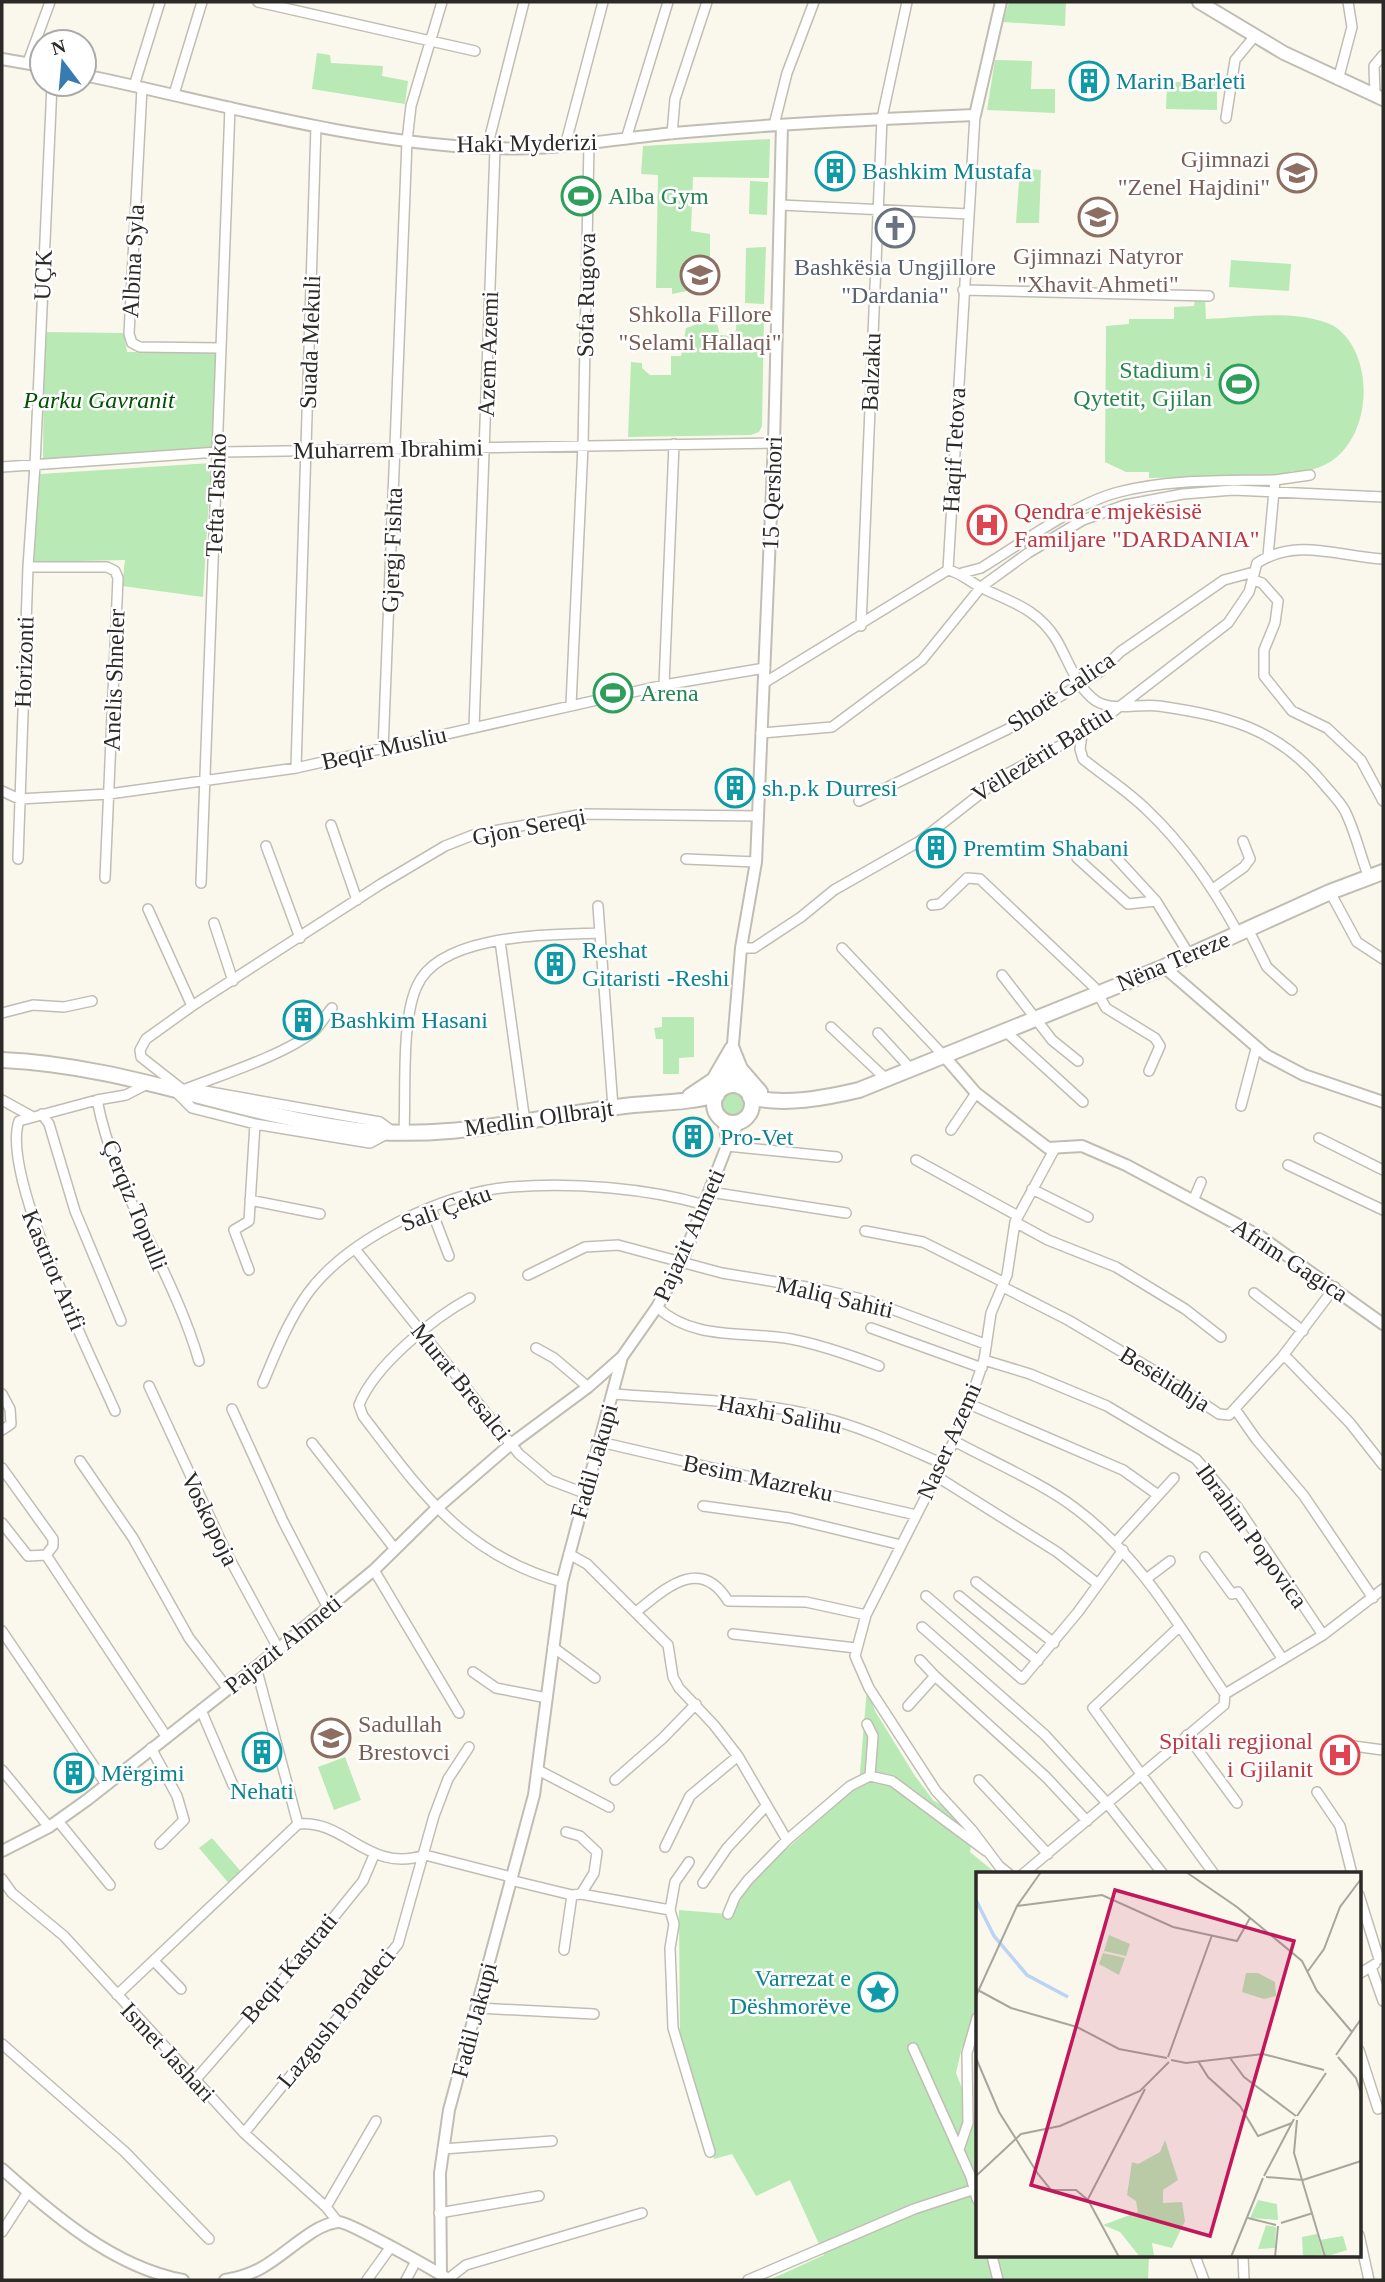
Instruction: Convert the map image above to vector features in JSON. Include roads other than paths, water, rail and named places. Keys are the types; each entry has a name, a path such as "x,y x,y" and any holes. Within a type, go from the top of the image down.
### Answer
{"main road":[{"path":"1199,2 1254,37 1379,98"},
{"name":"Nëna Tereze","path":"750,1104 833,1096 886,1079 1036,1016 1164,967 1330,892 1383,872"},
{"path":"683,1101 714,1080 732,1053 750,1083 775,1101"},
{"name":"Medlin Ollbrajt","path":"2,1060 73,1065 286,1116 351,1129 398,1131 525,1122 613,1107 683,1101 727,1089"},
{"path":"720,1117 714,1105 727,1089 750,1104 739,1122"},
{"name":"Medlin Ollbrajt","path":"683,1101 739,1122"}],"street":[{"path":"40,28 50,2"},
{"name":"Albina Syla","path":"160,2 138,87 129,334 132,343 140,347 221,348"},
{"path":"174,94 202,2"},
{"path":"258,2 285,5 475,51"},
{"name":"Gjergj Fishta","path":"383,750 407,141 411,106 442,2"},
{"name":"Azem Azemi","path":"474,728 491,148 524,2"},
{"path":"565,146 603,2"},
{"path":"626,139 668,2"},
{"path":"672,134 675,99 707,2"},
{"path":"778,125 787,73 814,2"},
{"name":"Balzaku","path":"861,626 882,118 907,2"},
{"path":"975,116 1002,2"},
{"path":"1338,80 1352,27 1348,2"},
{"path":"1226,118 1235,60 1254,37"},
{"path":"1379,98 1374,66 1383,55"},
{"path":"2,59 28,62"},
{"name":"Haki Myderizi","path":"98,78 316,126 407,141 491,148 565,146 672,134 882,118 975,116"},
{"name":"UÇK","path":"35,465 51,98"},
{"name":"Tefta Tashko","path":"201,883 230,107"},
{"name":"Haqif Tetova","path":"947,570 962,290 975,116"},
{"name":"15 Qershori","path":"727,1089 741,948 756,862 774,443 781,205 778,125"},
{"name":"Suada Mekuli","path":"296,768 316,126"},
{"name":"Sofa Rugova","path":"571,705 583,446 589,144"},
{"path":"781,205 969,214"},
{"path":"962,290 1209,296"},
{"name":"Muharrem Ibrahimi","path":"2,467 218,452 774,443"},
{"path":"664,685 674,444"},
{"name":"Horizonti","path":"18,859 28,567 35,465"},
{"path":"962,573 981,568 1089,503 1118,492 1200,481 1275,480 1310,475"},
{"path":"1275,480 1268,556 1327,549 1383,559"},
{"path":"761,733 832,727 922,660 981,587 1028,553 1083,520 1125,505 1183,494 1233,490 1383,497"},
{"name":"Vëllezërit Baftiu","path":"741,948 754,948 801,917 834,890 942,826 965,802 1003,776 1082,734 1119,707 1228,623 1254,576 1257,563 1268,556"},
{"name":"Anelis Shneler","path":"28,567 107,567 115,571 118,578 105,878"},
{"path":"764,683 861,626 947,570 962,573 981,587 1021,604 1044,621 1080,685 1097,702 1119,707 1146,704 1195,712 1264,731 1286,745 1306,763 1343,807 1368,876"},
{"path":"1254,576 1278,601 1275,623 1264,650 1264,676 1292,711 1327,728 1361,760 1383,801"},
{"name":"Shotë Galica","path":"859,801 1008,729 1101,671 1120,652 1224,580 1254,576"},
{"name":"Beqir Musliu","path":"19,799 109,794 296,768 664,685 765,668"},
{"path":"1082,734 1080,749 1083,759 1146,809 1213,889 1243,931"},
{"path":"2,790 19,799"},
{"name":"Gjon Sereqi","path":"181,1089 145,1063 140,1050 146,1040 192,1006 445,846 473,835 583,814 758,816"},
{"path":"331,825 357,900"},
{"path":"1213,889 1244,867 1250,859 1243,841"},
{"path":"266,846 300,938"},
{"path":"1110,850 1156,901 1190,956"},
{"path":"1077,858 1128,904 1156,901"},
{"path":"686,859 756,862"},
{"path":"932,905 940,904 967,878 976,877 1042,936 1097,994"},
{"path":"1330,892 1357,942 1383,959"},
{"path":"598,906 613,1107"},
{"path":"148,909 192,1006"},
{"path":"214,923 233,981"},
{"name":"Nëna Tereze","path":"1243,931 1267,967 1292,990"},
{"path":"398,1131 409,1013 416,987 426,969 445,957 500,941 600,933"},
{"path":"500,941 525,1122"},
{"path":"842,948 976,1093 1014,1125 1054,1150"},
{"path":"1164,967 1256,1049 1304,1075 1383,1102"},
{"path":"1002,975 1052,1040 1078,1061"},
{"name":"Nëna Tereze","path":"1097,994 1106,1009 1155,1038 1160,1046 1149,1071"},
{"path":"2,1013 33,1005 64,1007 92,1001"},
{"path":"181,1089 252,1063 299,1040 316,1030 332,1008"},
{"path":"831,1027 886,1079"},
{"path":"1003,1030 1083,1102"},
{"path":"878,1033 911,1069"},
{"path":"1241,1106 1256,1049"},
{"path":"2,1100 31,1116 127,1095 150,1082"},
{"name":"Medlin Ollbrajt","path":"181,1089 192,1108 255,1124 370,1143 398,1131"},
{"path":"951,1130 976,1093"},
{"name":"Çerqiz Topulli","path":"97,1100 105,1138 154,1256 185,1320 199,1362"},
{"path":"42,1114 49,1124 93,1258 121,1321"},
{"name":"Kastriot Arifi","path":"31,1116 19,1121 14,1132 13,1148 24,1198 115,1411"},
{"name":"Pajazit Ahmeti","path":"720,1117 727,1145"},
{"name":"Pajazit Ahmeti","path":"2,1851 53,1824 256,1667 374,1570 437,1508 511,1444 588,1387 622,1357 657,1307 682,1261 727,1145 739,1122"},
{"path":"249,1270 234,1230 249,1221 255,1124"},
{"path":"1319,1139 1383,1170"},
{"path":"727,1145 837,1157"},
{"name":"Afrim Gagica","path":"1054,1150 1082,1146 1193,1201 1261,1237 1335,1287 1383,1324"},
{"name":"Naser Azemi","path":"856,1648 866,1615 954,1441 969,1404 983,1364 991,1313 1012,1253 1016,1219 1054,1150"},
{"path":"916,1160 1048,1240 1116,1267 1185,1309 1221,1337"},
{"path":"1289,1165 1383,1210"},
{"path":"1193,1201 1201,1182"},
{"name":"Sali Çeku","path":"263,1383 285,1331 308,1293 330,1269 355,1249 431,1209 463,1197 509,1187 572,1186 667,1194 705,1205"},
{"path":"1032,1189 1088,1217"},
{"path":"710,1192 846,1213"},
{"path":"250,1200 320,1214"},
{"path":"431,1209 449,1256"},
{"name":"Besëlidhja","path":"865,1231 923,1242 1068,1320 1158,1373 1219,1414 1228,1415 1235,1409 1282,1357 1335,1287"},
{"name":"Maliq Sahiti","path":"528,1275 570,1252 595,1245 618,1245 722,1273 819,1289 870,1301 925,1319 985,1344"},
{"name":"Murat Bresalci","path":"355,1249 511,1444 539,1472 562,1486 584,1493"},
{"path":"1254,1293 1303,1331"},
{"path":"470,1298 421,1334 379,1374 359,1405 363,1416 411,1482 455,1526 507,1562 562,1582"},
{"path":"657,1307 681,1326 789,1339 835,1349 879,1366"},
{"name":"Ibrahim Popovica","path":"871,1328 983,1364 1030,1374 1107,1406 1196,1459 1238,1508 1323,1634"},
{"path":"536,1348 562,1364 588,1387"},
{"name":"Fadil Jakupi","path":"446,2278 439,2213 443,2149 449,2110 478,2008 538,1770 562,1582 622,1357"},
{"path":"1282,1357 1288,1359 1350,1423 1383,1465"},
{"name":"Voskopoja","path":"149,1386 227,1554 278,1648"},
{"path":"2,1394 10,1409 11,1424 2,1430"},
{"name":"Haxhi Salihu","path":"613,1394 732,1402 821,1416 882,1437 941,1463"},
{"path":"969,1404 1123,1470 1158,1495"},
{"path":"233,1409 277,1509 328,1608"},
{"path":"1235,1409 1256,1439 1304,1496 1373,1598"},
{"path":"954,1441 1074,1506 1115,1542 1146,1579 1225,1694 1224,1705 1138,1774 1027,1872"},
{"name":"Besim Mazreku","path":"600,1442 916,1515"},
{"path":"312,1443 395,1549"},
{"path":"80,1461 133,1538 189,1638 228,1689"},
{"path":"2,1468 53,1539 53,1546 46,1555 28,1556 2,1523"},
{"path":"936,1476 1057,1552 1098,1584"},
{"path":"1115,1542 1174,1478"},
{"path":"703,1506 790,1518 901,1545"},
{"path":"926,1596 1022,1679 1054,1643 1123,1550"},
{"path":"569,1554 587,1564 668,1646 673,1677 679,1688 696,1704 738,1756 788,1840"},
{"path":"46,1555 166,1736"},
{"path":"1205,1557 1232,1594 1238,1592 1282,1658"},
{"path":"1146,1579 1170,1561"},
{"path":"374,1570 459,1713"},
{"path":"636,1612 668,1588 694,1577 710,1582 728,1601 806,1602 866,1615"},
{"path":"976,1582 1054,1643"},
{"path":"1225,1694 1323,1634 1383,1589"},
{"path":"959,1596 1038,1661"},
{"path":"922,1627 1045,1735 1107,1803 1161,1872"},
{"path":"1179,1628 1093,1708 1138,1774 1212,1872"},
{"path":"2,1631 106,1784"},
{"path":"733,1634 856,1648 855,1656 869,1688 918,1765 986,1851 1007,1872"},
{"path":"554,1647 595,1678"},
{"path":"920,1660 1046,1777 1087,1821"},
{"path":"256,1667 298,1824"},
{"path":"473,1672 496,1688 547,1698"},
{"path":"908,1706 935,1676"},
{"path":"615,1780 663,1738 696,1704"},
{"name":"Pajazit Ahmeti","path":"201,1710 233,1785"},
{"path":"867,1724 873,1736 870,1776"},
{"path":"1187,1735 1237,1804"},
{"path":"1346,1745 1383,1750"},
{"name":"Lazgush Poradeci","path":"244,2133 398,1944 441,1795 455,1765 469,1747"},
{"path":"151,1748 177,1796 184,1820 160,1844"},
{"path":"664,1847 690,1796 738,1756"},
{"path":"2,1770 110,1885"},
{"path":"538,1770 609,1807"},
{"path":"728,1914 735,1897 748,1880 788,1840 850,1786 870,1776 892,1781 986,1851"},
{"path":"979,1780 1048,1854"},
{"path":"1317,1792 1340,1826 1352,1872"},
{"path":"703,1883 727,1848 766,1806"},
{"path":"117,1996 298,1824 318,1823 374,1855 411,1859 425,1855 576,1894 670,1910"},
{"path":"565,1950 576,1894 594,1873 597,1852 580,1836 566,1832"},
{"name":"Beqir Kastrati","path":"197,2078 291,1970 363,1881 374,1855"},
{"path":"689,1862 675,1882 670,1910 674,1924 670,1948 673,2028 710,2152"},
{"name":"Ismet Jashari","path":"2,1879 12,1893 64,1936 117,1996 197,2078 244,2133 326,2207 338,2222"},
{"path":"1360,1898 1381,1958 1360,1973"},
{"path":"154,1961 181,1989"},
{"path":"1371,1967 1383,2001"},
{"path":"478,2008 594,2014"},
{"path":"959,2149 968,2123 967,2053 976,2022"},
{"path":"2,2043 125,2152 209,2239"},
{"path":"913,2048 959,2149 976,2194"},
{"path":"1360,2053 1378,2109"},
{"path":"326,2207 376,2120"},
{"path":"443,2149 552,2141"},
{"path":"2,2169 28,2192 101,2246 156,2278 183,2280"},
{"path":"748,2280 914,2209 975,2189"},
{"path":"2,2231 28,2192"},
{"path":"439,2213 539,2196"},
{"path":"225,2280 261,2269 282,2258 314,2230 338,2222 356,2228 446,2278 477,2261 642,2213"},
{"path":"1360,2240 1369,2280"},
{"path":"367,2280 390,2248"},
{"path":"992,2258 998,2280"},
{"path":"1196,2258 1204,2280"},
{"path":"1243,2258 1244,2280"},
{"path":"406,2280 416,2261"}],"place":[{"name":"Marin Barleti","path":"1089,81"},
{"name":"Bashkim Mustafa","path":"835,171"},
{"name":"Gjimnazi \"Zenel Hajdini\"","path":"1297,173"},
{"name":"Alba Gym","path":"581,196"},
{"name":"Gjimnazi Natyror \"Xhavit Ahmeti\"","path":"1098,217"},
{"name":"Bashkësia Ungjillore \"Dardania\"","path":"895,228"},
{"name":"Shkolla Fillore \"Selami Hallaqi\"","path":"700,275"},
{"name":"Stadium i Qytetit, Gjilan","path":"1239,384"},
{"name":"Qendra e mjekësisë Familjare \"DARDANIA\"","path":"987,525"},
{"name":"Arena","path":"613,693"},
{"name":"sh.p.k Durresi","path":"735,788"},
{"name":"Premtim Shabani","path":"936,848"},
{"name":"Reshat Gitaristi -Reshi","path":"555,964"},
{"name":"Bashkim Hasani","path":"303,1020"},
{"name":"Pro-Vet","path":"693,1137"},
{"name":"Sadullah Brestovci","path":"331,1738"},
{"name":"Nehati","path":"262,1752"},
{"name":"Spitali regjional i Gjilanit","path":"1340,1755"},
{"name":"Mërgimi","path":"74,1773"},
{"name":"Varrezat e Dëshmorëve","path":"878,1992"}],"park label":[{"name":"Parku Gavranit","path":"99,400"}]}
